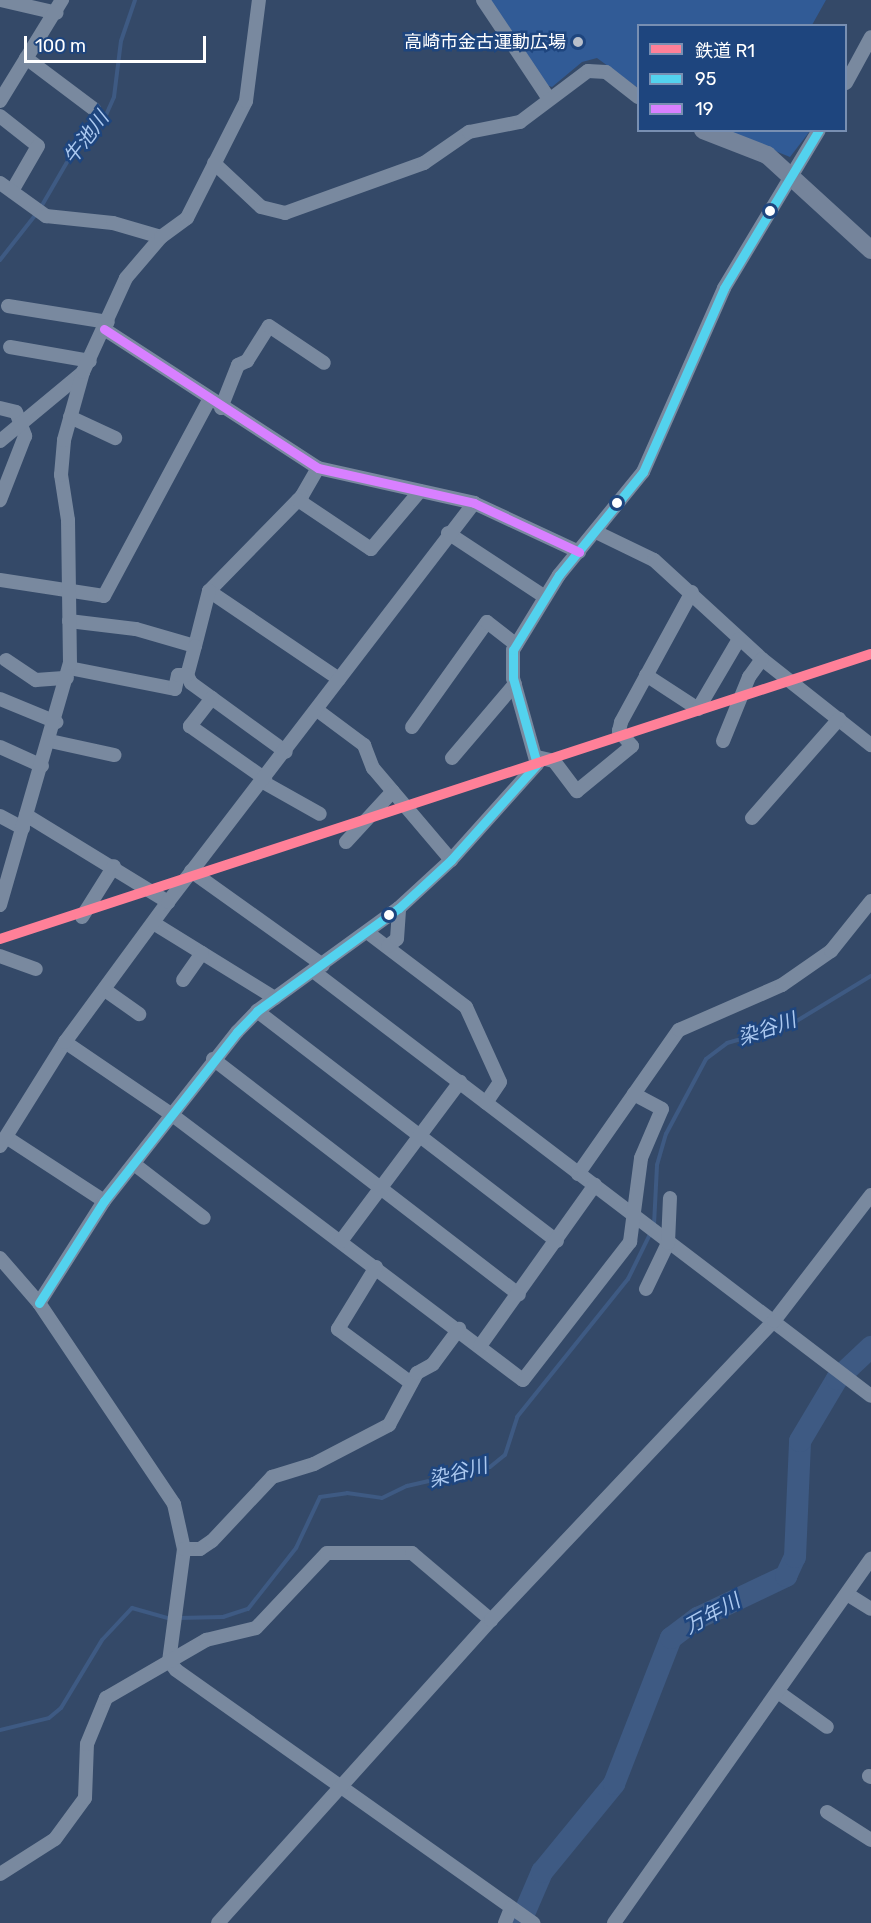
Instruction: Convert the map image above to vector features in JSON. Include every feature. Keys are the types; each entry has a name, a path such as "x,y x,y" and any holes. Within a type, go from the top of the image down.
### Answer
{"street":[{"path":"1,0 60,6 1,98"},
{"path":"0,905 56,722 68,673 68,519 61,475 70,417 87,367 126,278 161,237 188,218 251,86 259,0"},
{"path":"483,0 549,99"},
{"path":"847,81 871,37"},
{"path":"26,58 94,109"},
{"path":"214,163 261,207 285,213 424,163 469,132 520,122 549,99 599,69 637,96"},
{"path":"0,116 38,146 12,191"},
{"path":"708,132 767,155 794,176 871,250"},
{"path":"537,757 515,684 512,663 516,645 545,597 643,472 724,288 794,176 818,132"},
{"path":"0,183 46,216 113,223 161,237"},
{"path":"8,306 106,325 209,400 318,468 474,503 579,552"},
{"path":"221,408 238,365 247,361 269,326 324,363"},
{"path":"10,347 87,367"},
{"path":"0,441 23,425 87,367"},
{"path":"0,580 104,596 209,400"},
{"path":"0,408 16,412 23,425 25,436 0,500"},
{"path":"70,417 115,438"},
{"path":"187,675 209,591 298,500 318,468"},
{"path":"298,500 371,549 420,491"},
{"path":"104,1201 3,1141 65,1042 155,924 168,902 264,781 448,533 474,503"},
{"path":"596,532 654,560 692,592 762,659 871,745"},
{"path":"448,533 545,597"},
{"path":"209,591 339,679"},
{"path":"537,757 554,761 577,791 632,746 619,728 692,592"},
{"path":"69,621 136,629 195,646"},
{"path":"412,727 487,622 516,645"},
{"path":"646,675 698,709 739,639"},
{"path":"723,741 749,677 762,659"},
{"path":"6,660 36,680 68,673 175,690 178,675 187,675 212,698 286,752"},
{"path":"452,758 515,684"},
{"path":"212,698 190,726 264,781 320,814"},
{"path":"0,699 56,722"},
{"path":"317,710 364,745 373,768 451,860"},
{"path":"752,818 839,719"},
{"path":"50,741 114,755"},
{"path":"0,747 42,766"},
{"path":"39,1303 104,1201 213,1059 257,1011 399,908 451,860 537,757"},
{"path":"346,842 393,791"},
{"path":"0,816 24,822 114,866 168,902"},
{"path":"82,917 114,866"},
{"path":"191,872 318,968 486,1103 640,1222 871,1396"},
{"path":"578,1174 679,1030 782,986 831,951 871,901"},
{"path":"388,946 397,939 399,908"},
{"path":"155,924 275,998"},
{"path":"367,932 466,1007 500,1082 486,1103"},
{"path":"183,980 202,953"},
{"path":"0,956 36,969"},
{"path":"105,990 139,1014"},
{"path":"257,1011 557,1241"},
{"path":"65,1042 171,1114 459,1329 523,1380 621,1258 640,1222 641,1158 662,1109 634,1094"},
{"path":"213,1059 381,1185 519,1294"},
{"path":"340,1241 460,1082"},
{"path":"134,1164 204,1218"},
{"path":"480,1346 557,1241 594,1185"},
{"path":"218,1923 339,1786 491,1620 774,1321 871,1196"},
{"path":"646,1289 663,1239 670,1198"},
{"path":"0,1258 39,1303 174,1504 184,1549 169,1661"},
{"path":"376,1267 338,1329 411,1383"},
{"path":"184,1549 200,1549 212,1541 272,1477 314,1464 388,1425 411,1383 459,1329"},
{"path":"0,1874 56,1839 86,1798 87,1744 100,1705 206,1640 256,1628 322,1555 332,1552 412,1553 491,1620"},
{"path":"614,1923 871,1559"},
{"path":"847,1594 871,1610"},
{"path":"169,1661 339,1786 533,1923"},
{"path":"778,1692 827,1727"},
{"path":"827,1812 871,1840"},
{"path":"505,1923 511,1908"}],"shaded area":[{"name":"高崎市金古運動広場","path":"490,0 826,0 813,24 637,24 637,87 597,58 582,62 552,87 544,84"},
{"path":"728,132 809,132 790,157"}],"waterway":[{"name":"牛池川","path":"41,207 77,145 106,115 114,97 121,41 135,0"},
{"name":"牛池川","path":"0,260 37,213"},
{"name":"染谷川","path":"654,1225 657,1165 666,1134 706,1059 727,1043 790,1025 871,976"},
{"name":"染谷川","path":"178,1618 223,1617 248,1609 296,1548 320,1497 347,1493 382,1498 407,1486 490,1467 505,1455 517,1417 628,1279 651,1232"},
{"name":"万年川","path":"520,1923 542,1872 614,1784 671,1638 698,1618 786,1576 795,1557 800,1441 837,1379 871,1347"},
{"name":"染谷川","path":"0,1730 49,1718 61,1708 102,1640 132,1608 171,1619"}],"rail line":[{"name":"R1","path":"0,939 871,654"}],"transit line":[{"name":"95","path":"39,1303 104,1201 237,1032 257,1011 399,908 451,860 537,764 513,678 513,650 559,575 643,472 724,288 818,132"},
{"name":"19","path":"104,329 318,468 474,503 579,552"}],"place":[{"name":"高崎市金古運動広場","path":"578,42"}]}
